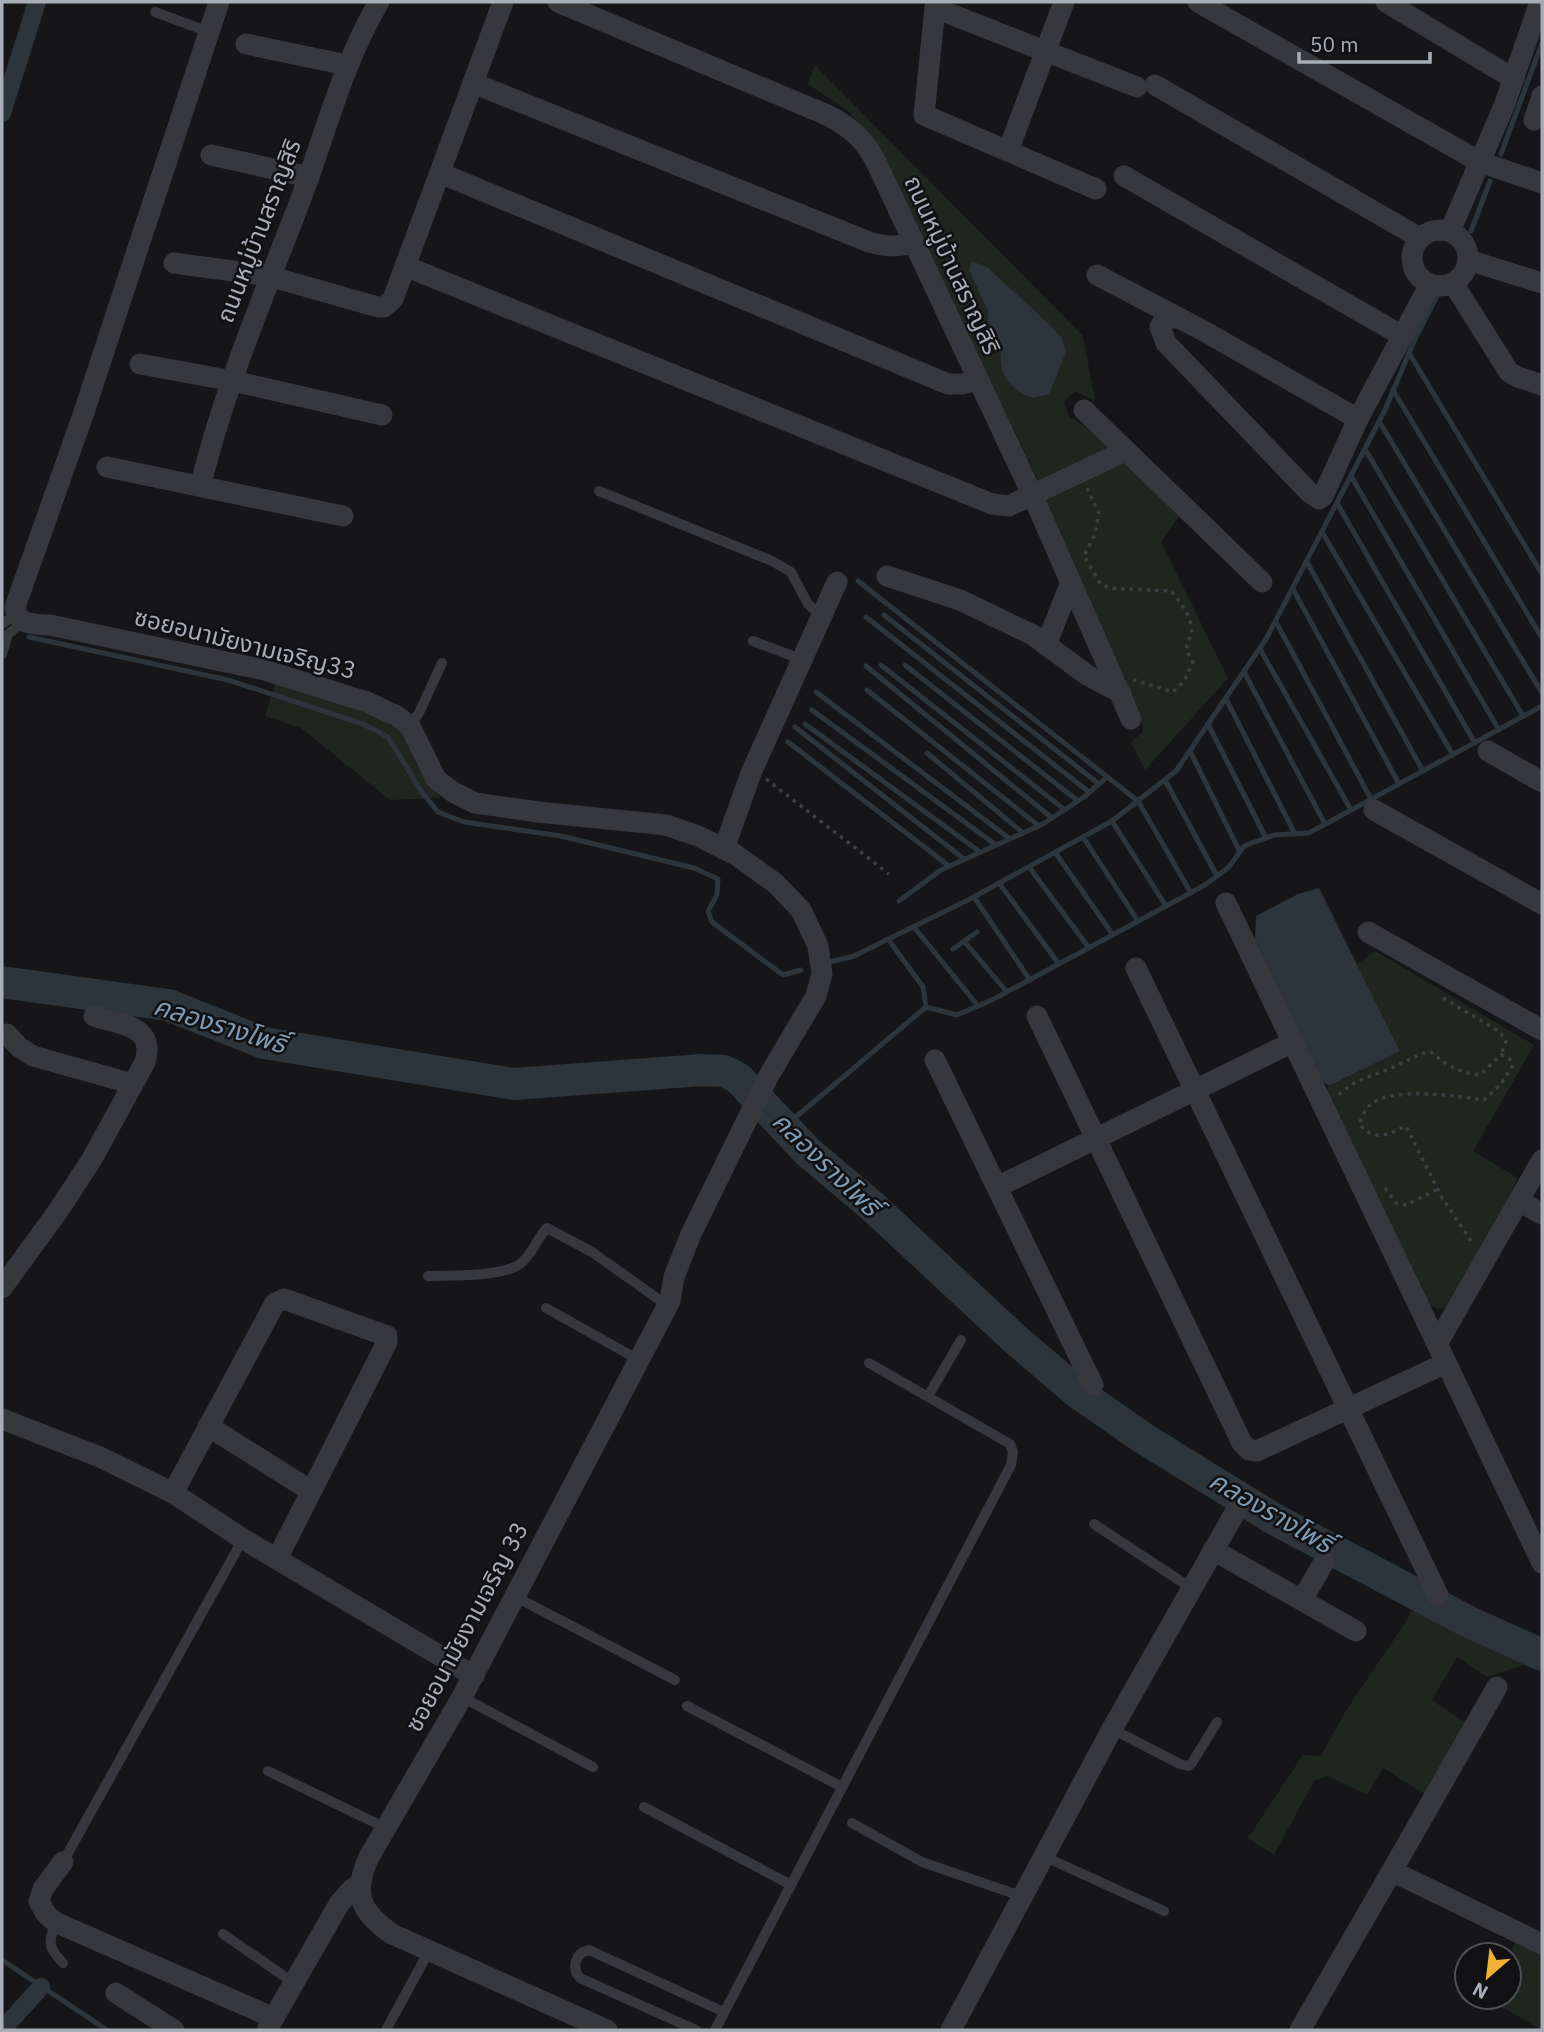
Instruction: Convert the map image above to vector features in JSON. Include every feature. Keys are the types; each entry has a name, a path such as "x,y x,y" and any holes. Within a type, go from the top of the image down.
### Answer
{"street":[{"path":"14,620 15,607 83,415 219,2"},
{"name":"ถนนหมู่บ้านสราญสิริ","path":"201,484 213,435 269,276 309,177 347,65 379,2"},
{"path":"174,263 269,276 361,303 384,307 393,299 503,2"},
{"name":"ถนนหมู่บ้านสราญสิริ","path":"558,2 843,123 868,147 1032,494 1131,719"},
{"path":"1007,151 1064,2"},
{"path":"1198,2 1480,162 1542,183"},
{"path":"1386,2 1514,79"},
{"path":"1450,231 1514,79 1540,2"},
{"path":"1096,189 924,115 937,5 1045,51 1146,86 1420,238"},
{"path":"246,44 347,65"},
{"path":"473,83 869,242 886,247 913,243"},
{"path":"1534,120 1542,96"},
{"path":"211,155 309,177"},
{"path":"440,173 948,384 963,384 976,379"},
{"path":"1124,176 1401,335"},
{"path":"1436,230 1450,231 1462,239 1467,247 1468,260 1464,274 1453,282 1439,286 1430,284 1416,272 1413,264 1412,254 1420,238 1436,230"},
{"path":"1468,260 1542,283"},
{"path":"405,265 992,504 1009,506 1125,451"},
{"path":"1097,275 1358,419"},
{"path":"1453,282 1509,372 1542,385"},
{"path":"1178,318 1165,318 1160,327 1166,343 1319,499 1323,496 1401,335 1430,284"},
{"path":"140,364 233,381 382,415"},
{"path":"1084,410 1262,582"},
{"path":"107,467 201,484 343,516"},
{"path":"887,576 960,600 1033,635 1087,675 1118,686"},
{"path":"724,849 753,768 837,582"},
{"path":"1046,645 1071,582"},
{"name":"ซอยอนามัยงามเจริญ33","path":"14,620 50,625 264,670 368,702 397,716 410,726 436,779 453,792 475,803 666,825 698,836 736,855 775,883 801,910 818,946 822,974 816,996 745,1122"},
{"path":"1488,751 1542,782"},
{"path":"1374,810 1542,904"},
{"path":"1226,903 1542,1563"},
{"path":"1368,932 1542,1030"},
{"path":"1136,968 1438,1595"},
{"path":"2,1288 92,1159 145,1062 148,1051 145,1037 139,1031 94,1016"},
{"path":"1037,1016 1242,1443 1249,1450 1257,1451 1348,1408 1442,1353 1484,1262 1542,1160"},
{"path":"7,1034 19,1047 33,1056 133,1084"},
{"path":"997,1187 1293,1042"},
{"path":"935,1060 1093,1385"},
{"name":"ซอยอนามัยงามเจริญ 33","path":"359,1885 369,1857 474,1676 668,1306 674,1277 691,1234 745,1122"},
{"path":"1519,1201 1542,1214"},
{"path":"173,1493 275,1303 284,1299 387,1336 387,1342 277,1559"},
{"path":"2,1419 100,1457 173,1493 243,1539 474,1676"},
{"path":"208,1426 311,1491"},
{"path":"951,2030 1112,1729 1237,1509"},
{"path":"1213,1550 1356,1630"},
{"path":"1303,1600 1324,1562"},
{"path":"1300,2030 1497,1687"},
{"path":"63,1862 43,1889 39,1901 46,1914 55,1922 270,2024 339,1904 359,1885 360,1898 366,1913 392,1934 607,2030"},
{"path":"1389,1876 1398,1874 1542,1944"},
{"path":"116,1993 174,2030"}],"lane":[{"path":"155,12 209,32"},
{"path":"599,491 772,561 792,572 808,604 822,617"},
{"path":"2,654 14,620"},
{"path":"753,641 803,660"},
{"path":"410,726 442,663"},
{"path":"428,1276 505,1271 520,1264 547,1228 592,1252 668,1306"},
{"path":"546,1308 639,1360"},
{"path":"928,1395 961,1340"},
{"path":"715,2030 1011,1465 1013,1452 1010,1444 869,1363"},
{"path":"1094,1524 1191,1588"},
{"path":"63,1862 243,1539"},
{"path":"514,1596 675,1680"},
{"path":"462,1697 593,1767"},
{"path":"687,1706 842,1787"},
{"path":"1112,1729 1180,1765 1188,1766 1217,1722"},
{"path":"268,1771 386,1828"},
{"path":"643,1807 791,1885"},
{"path":"852,1823 922,1862 1024,1897"},
{"path":"1045,1857 1164,1911"},
{"path":"55,1922 50,1942 51,1951 63,1963"},
{"path":"223,1934 294,1983"},
{"path":"696,2030 580,1978 574,1965 579,1956 583,1951 589,1950 724,2012"},
{"path":"386,2030 429,1951"}],"path":[{"path":"1080,472 1099,513 1095,534 1084,556 1100,583 1109,588 1171,591 1181,602 1191,625 1185,650 1193,662 1192,668 1173,692 1136,679 1118,686"},
{"path":"753,768 889,874"},
{"path":"1338,1103 1339,1093 1346,1088 1414,1055 1430,1051 1445,1064 1463,1073 1479,1075 1501,1055 1506,1041 1500,1032 1443,998"},
{"path":"1484,1262 1438,1189 1406,1126 1383,1136 1368,1133 1359,1124 1369,1105 1382,1098 1418,1093 1484,1100 1501,1084 1513,1065 1510,1058 1501,1055"},
{"path":"1380,1177 1396,1203 1406,1205 1438,1189"}],"shaded area":[{"path":"815,65 1083,336 1095,401 1075,391 1064,402 1069,416 1097,435 1180,515 1161,542 1228,678 1145,770 1131,742 1143,732 1142,723 1048,516 1039,482 873,140 847,110 808,84"},
{"path":"972,261 988,268 1062,338 1066,352 1049,394 1033,398 1027,396 1011,385 1004,375 999,341 988,346 988,311 969,270"},
{"path":"276,682 368,711 404,731 415,762 440,798 390,800 301,728 265,716"},
{"path":"1319,888 1400,1051 1329,1086 1322,1081 1255,939 1256,916 1298,894"},
{"path":"1375,951 1534,1045 1473,1151 1518,1178 1454,1303 1440,1310 1424,1302 1325,1091 1329,1086 1400,1051 1357,964"},
{"path":"1318,1548 1443,1616 1542,1662 1542,1671 1530,1663 1487,1677 1457,1657 1432,1700 1465,1723 1427,1795 1383,1768 1367,1795 1328,1776 1314,1781 1274,1855 1248,1838 1303,1755 1321,1756 1345,1712 1412,1609 1342,1573"},
{"path":"1523,1943 1542,1952 1542,2030 1509,2011 1523,2011"}],"waterway":[{"path":"2,113 37,2"},
{"path":"1501,154 1542,43"},
{"path":"1471,231 1490,181"},
{"path":"830,962 854,956 970,899 1112,821 1176,771 1266,639 1385,410 1415,339 1439,292"},
{"path":"1409,353 1542,574"},
{"path":"1393,390 1542,638"},
{"path":"1379,421 1542,693"},
{"path":"1365,449 1523,716"},
{"path":"1351,476 1499,730"},
{"path":"1337,503 1475,743"},
{"path":"1322,532 1453,755"},
{"path":"1307,562 1423,771"},
{"path":"858,581 1138,801 1191,893"},
{"path":"1293,589 1399,784"},
{"path":"884,615 1099,784"},
{"path":"866,617 1089,792"},
{"path":"1276,622 1371,799"},
{"path":"29,637 228,680 363,724 388,737 421,791 438,812 464,822 561,836 694,868 718,879 717,895 708,911 712,922 783,975 801,970"},
{"path":"1260,649 1351,810"},
{"path":"881,665 1065,810"},
{"path":"905,665 1078,801"},
{"path":"866,666 1052,818"},
{"path":"1244,672 1325,824"},
{"path":"867,690 1039,826"},
{"path":"816,692 1010,839"},
{"path":"1226,699 1295,834"},
{"path":"784,1127 926,1007 957,1015 992,1000 1205,885 1229,867 1244,846 1274,835 1309,833 1542,706"},
{"path":"812,710 996,845"},
{"path":"805,724 980,852"},
{"path":"1208,724 1266,838"},
{"path":"795,727 964,859"},
{"path":"788,742 949,866"},
{"path":"1190,751 1240,852"},
{"path":"927,753 1023,833"},
{"path":"899,901 941,870 1043,824 1084,797 1107,777"},
{"path":"1165,780 1217,876"},
{"path":"1112,821 1166,906"},
{"path":"1083,837 1138,921"},
{"path":"1055,852 1113,935"},
{"path":"1029,867 1089,948"},
{"path":"999,883 1059,964"},
{"path":"974,897 1030,980"},
{"path":"914,927 978,1006"},
{"path":"953,949 977,932"},
{"path":"888,939 923,987 926,1007"},
{"path":"964,941 1007,992"},
{"name":"คลองรางโพธิ์","path":"2,982 168,1005 264,1043 514,1084 702,1070 724,1071 738,1078 808,1152 872,1206 1015,1339 1077,1392 1143,1438 1274,1519 1469,1622 1542,1655"},
{"path":"2,1960 107,2030"},
{"path":"2,2030 41,1987"}]}
